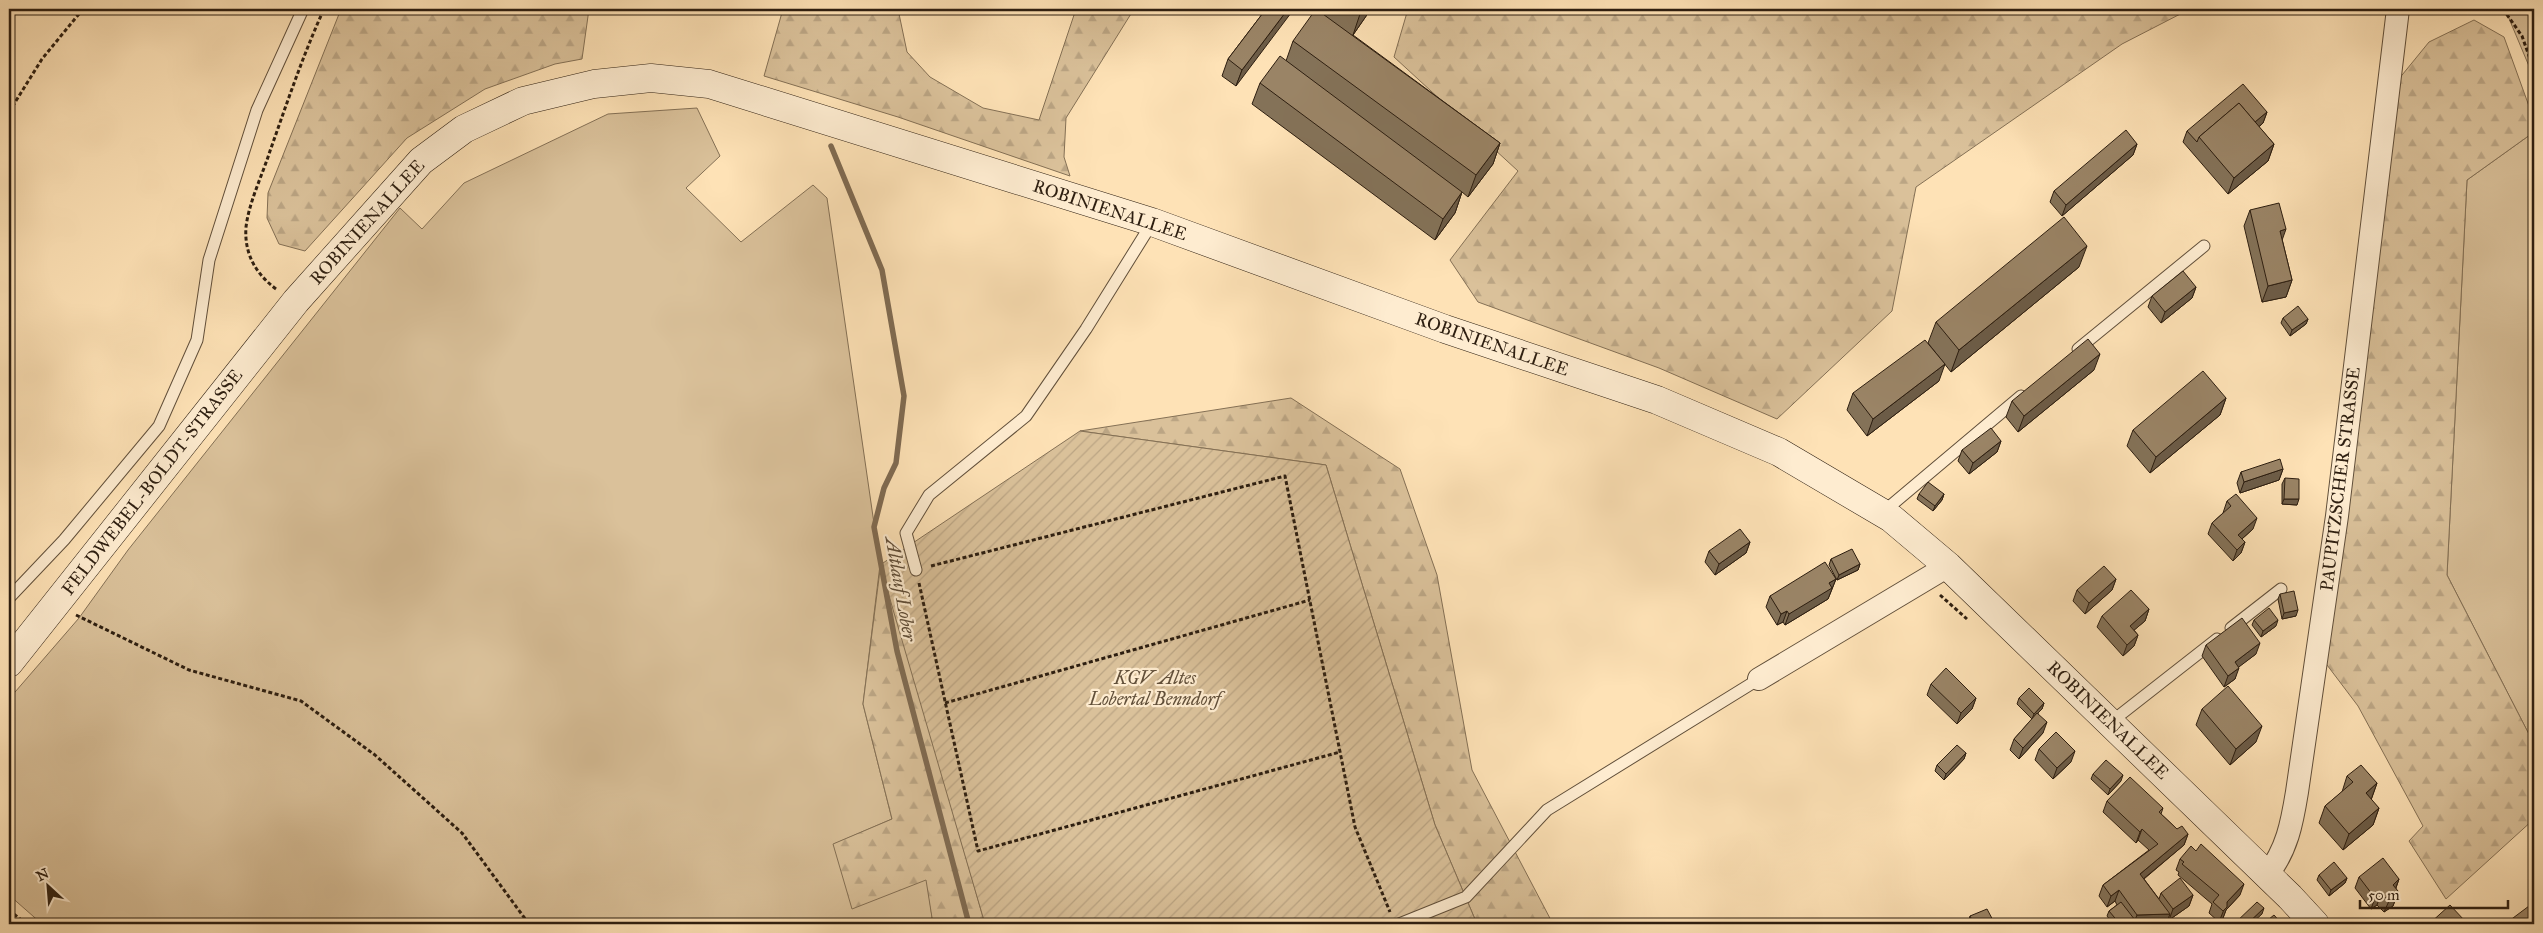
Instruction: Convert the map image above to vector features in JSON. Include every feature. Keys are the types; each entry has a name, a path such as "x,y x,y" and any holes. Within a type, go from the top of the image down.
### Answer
{"street":[{"name":"PAUPITZSCHER STRASSE","path":"2267,875 2283,851 2290,834 2297,792 2337,516 2398,9"},
{"name":"ROBINIENALLEE","path":"296,301 421,161 464,129 523,101 594,84 652,78 718,86 1152,222 1445,329 1656,400 1779,452 1882,513 1948,566 2267,875"},
{"name":"FELDWEBEL-BOLDT-STRASSE","path":"9,663 296,301"},
{"path":"1759,679 1948,566"},
{"path":"2267,875 2315,924"}],"lane":[{"path":"9,598 64,540 159,426 197,340 209,260 257,110 303,9"},
{"path":"916,570 906,534 929,495 1026,416 1086,329 1152,222"},
{"path":"2067,358 2204,246"},
{"path":"1882,513 2029,389"},
{"path":"2111,722 2281,588"},
{"path":"1396,920 1466,897 1547,810 1759,679"}],"path":[{"path":"9,112 42,58 83,9"},
{"path":"296,301 274,287 255,270 249,256 246,228 282,118 324,9"},
{"path":"2503,9 2522,36 2534,70"},
{"path":"1340,752 978,851 916,570 1285,476 1340,752 1354,827 1396,920"},
{"path":"59,600 79,618 189,670 301,701 375,754 462,833 529,924"},
{"path":"945,704 1310,600"},
{"path":"9,910 26,924"}],"green space":[{"path":"341,9 589,9 582,59 555,64 485,89 407,138 305,251 279,244 267,218 268,193"},
{"path":"783,9 898,9 907,52 930,77 983,108 1039,120 1076,9 1134,9 1066,118 1064,157 1070,176 898,117 764,76"},
{"path":"1408,9 2190,9 2122,44 1916,187 1892,311 1777,419 1659,368 1478,302 1450,260 1518,171 1394,57"},
{"path":"2505,9 2534,9 2534,78"},
{"path":"2474,20 2504,37 2534,120 2534,132 2467,180 2447,575 2534,744 2534,819 2446,899 2409,841 2423,826 2358,706 2324,661 2398,80 2429,42"},
{"path":"697,108 720,156 686,188 741,242 813,185 827,198 880,565 863,704 892,819 834,844 927,880 933,924 42,924 9,895 9,699 79,618 128,550 400,208 422,229 464,183 608,114"},
{"path":"2534,132 2534,744 2447,575 2467,180"},
{"path":"1291,398 1400,469 1437,575 1472,770 1553,924 1477,924 1435,825 1326,465 1080,431"},
{"name":"KGV Altes Lobertal Benndorf","path":"1080,431 1326,465 1435,825 1477,924 985,924 880,565"},
{"path":"881,562 985,924 933,924 926,880 852,909 833,844 892,819 863,704"}],"building":[{"path":"1266,9 1288,9 1242,70 1228,59"},
{"path":"1316,9 1500,143 1476,175 1293,41"},
{"path":"1354,9 1364,9 1360,14"},
{"path":"1280,56 1462,192 1443,219 1260,83"},
{"path":"2243,84 2267,112 2255,122 2239,103 2199,137 2197,142 2187,131"},
{"path":"2239,103 2274,144 2234,178 2199,137"},
{"path":"2126,130 2137,144 2066,205 2054,191"},
{"path":"2279,203 2286,229 2280,231 2292,280 2268,286 2250,210"},
{"path":"2064,217 2087,246 1959,350 1936,322"},
{"path":"2183,271 2196,287 2165,312 2152,296"},
{"path":"2298,306 2308,319 2292,330 2283,318"},
{"path":"2088,339 2100,354 2024,416 2012,401"},
{"path":"1925,340 1945,364 1873,419 1853,393"},
{"path":"2203,371 2226,398 2156,457 2133,430"},
{"path":"1991,428 2001,441 1973,463 1962,450"},
{"path":"2280,459 2283,469 2244,482 2241,472"},
{"path":"2285,478 2299,479 2299,499 2284,499"},
{"path":"1928,482 1944,494 1935,506 1919,494"},
{"path":"2236,494 2257,518 2238,535 2245,542 2237,550 2212,523 2231,506 2227,501"},
{"path":"1740,529 1750,542 1719,564 1709,551"},
{"path":"1852,549 1860,564 1839,575 1831,559"},
{"path":"1825,562 1836,579 1829,583 1832,588 1789,614 1787,611 1781,614 1770,596"},
{"path":"2104,566 2116,579 2089,603 2077,590"},
{"path":"2131,590 2149,609 2130,626 2138,635 2127,645 2102,616"},
{"path":"2294,591 2298,610 2284,613 2280,594"},
{"path":"2269,608 2278,620 2263,631 2254,620"},
{"path":"2242,618 2260,643 2235,662 2239,668 2228,676 2206,645"},
{"path":"1946,668 1976,698 1961,713 1931,684"},
{"path":"2228,686 2262,726 2236,749 2202,709"},
{"path":"2029,688 2044,703 2034,714 2019,698"},
{"path":"2037,713 2047,722 2023,748 2014,739"},
{"path":"2056,732 2075,751 2057,768 2039,749"},
{"path":"1957,745 1966,753 1946,774 1937,765"},
{"path":"2106,760 2123,775 2110,789 2093,774"},
{"path":"2361,765 2377,783 2366,793 2379,808 2349,834 2325,806 2353,782 2347,776"},
{"path":"2130,777 2163,808 2159,812 2177,829 2182,826 2188,834 2140,874 2170,914 2137,915 2119,890 2111,896 2103,885 2158,844 2142,829 2140,832 2107,801"},
{"path":"2201,844 2244,884 2227,902 2227,907 2223,911 2213,902 2219,895 2182,864 2184,862 2180,859 2191,846 2196,851"},
{"path":"2383,858 2399,879 2393,885 2398,891 2397,895 2389,901 2381,894 2375,898 2359,877"},
{"path":"2334,862 2347,878 2331,890 2319,875"},
{"path":"2180,878 2193,895 2173,909 2161,893"},
{"path":"2121,902 2135,920 2126,924 2120,924 2109,911"},
{"path":"2257,902 2264,908 2247,924 2234,924"},
{"path":"2533,903 2534,924 2511,924 2509,921"},
{"path":"2450,905 2465,921 2462,924 2429,924"},
{"path":"1987,909 1995,924 1974,924 1970,916"},
{"path":"2274,915 2282,924 2263,924"}],"waterway":[{"name":"Altlauf Lober","path":"831,146 882,270 904,396 896,463 884,488 874,527 897,651 969,924"}]}
